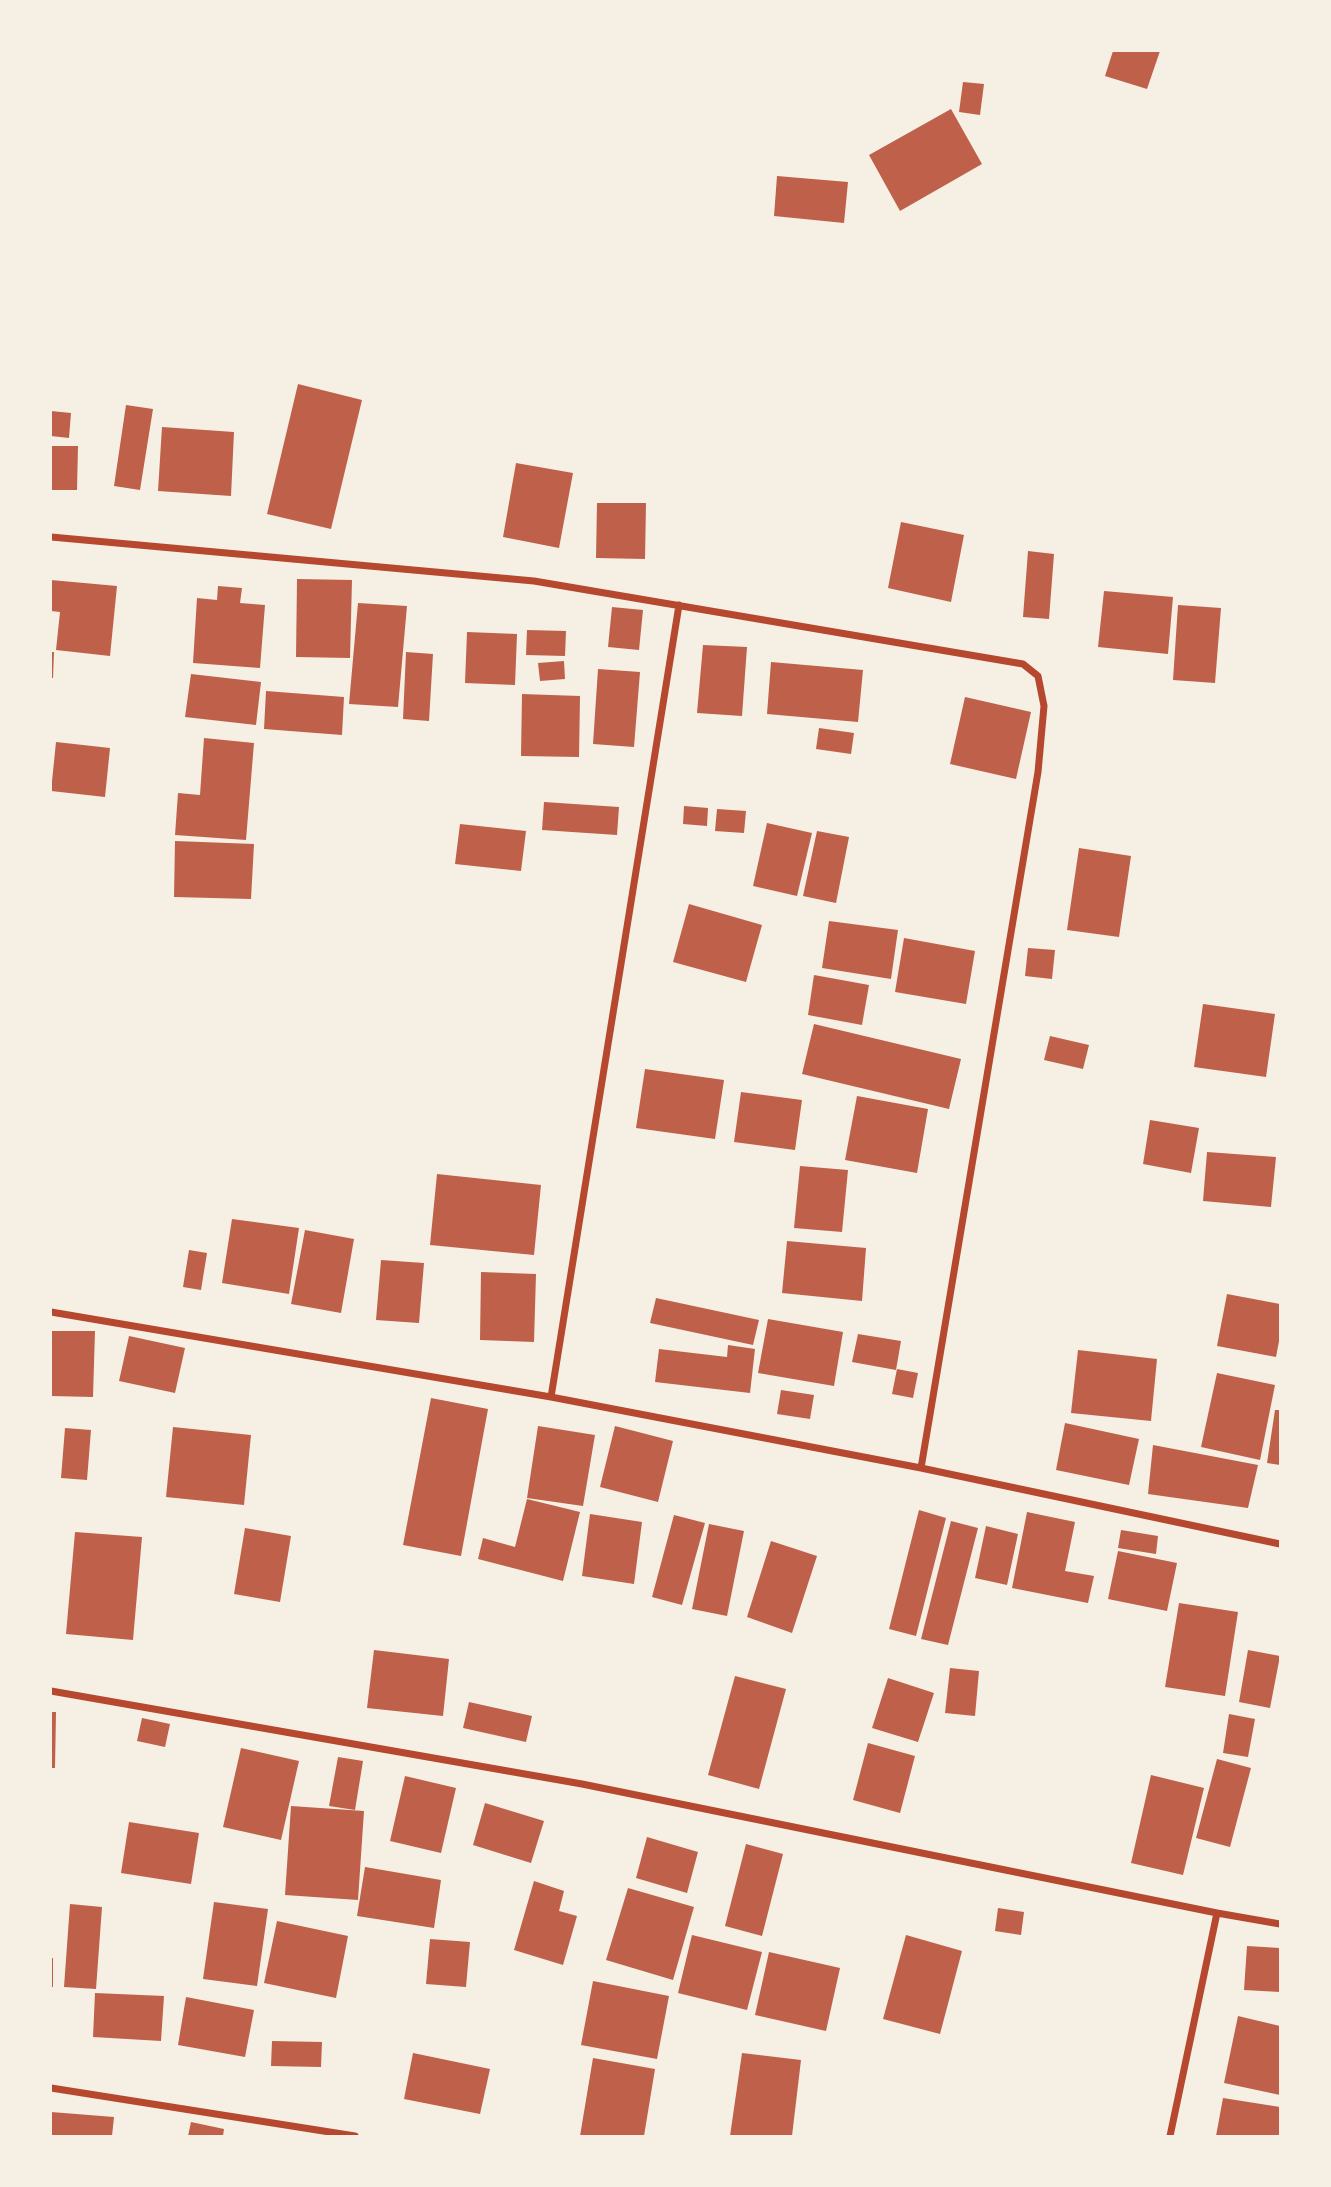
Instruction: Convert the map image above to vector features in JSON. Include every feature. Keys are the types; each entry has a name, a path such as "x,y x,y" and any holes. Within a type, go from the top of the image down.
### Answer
{"street":[{"path":"51,537 534,581 1023,664 1038,676 1044,706 1038,772 921,1468"},
{"path":"551,1397 679,605"},
{"path":"51,1312 551,1397 921,1468 1280,1544"},
{"path":"51,1691 582,1784 1280,1924"},
{"path":"1170,2136 1216,1913"},
{"path":"51,2088 355,2136"}],"building":[{"path":"1113,51 1160,51 1147,89 1105,76"},
{"path":"963,82 984,84 980,115 959,112"},
{"path":"951,109 982,164 900,211 869,155"},
{"path":"777,176 848,182 844,223 774,216"},
{"path":"298,384 362,400 331,529 267,514"},
{"path":"126,405 153,409 140,490 114,486"},
{"path":"51,411 71,413 69,438 51,436"},
{"path":"162,427 234,432 231,496 158,491"},
{"path":"51,446 78,446 77,490 51,490"},
{"path":"516,463 573,473 559,548 503,537"},
{"path":"597,503 646,503 645,559 596,558"},
{"path":"901,522 964,535 951,602 888,588"},
{"path":"1028,551 1054,554 1049,619 1023,617"},
{"path":"297,579 352,580 350,658 296,657"},
{"path":"51,580 117,586 110,656 56,650 60,612 51,611"},
{"path":"218,586 242,588 240,603 265,605 260,668 193,663 197,598 217,600"},
{"path":"1104,591 1173,597 1168,654 1098,647"},
{"path":"358,603 407,606 398,707 349,704"},
{"path":"1178,605 1221,608 1215,683 1173,680"},
{"path":"612,607 643,610 639,650 608,647"},
{"path":"527,630 566,631 565,656 526,655"},
{"path":"467,632 517,634 515,685 465,683"},
{"path":"703,645 747,647 742,716 697,713"},
{"path":"51,652 54,652 53,678 51,678"},
{"path":"406,652 433,654 429,721 403,719"},
{"path":"564,661 565,679 540,681 538,663"},
{"path":"771,662 863,670 858,722 767,714"},
{"path":"598,669 640,672 634,747 593,744"},
{"path":"191,674 261,682 256,725 185,717"},
{"path":"266,691 344,697 342,735 264,729"},
{"path":"522,694 580,696 579,757 521,756"},
{"path":"965,697 1031,712 1016,779 950,764"},
{"path":"819,728 854,733 851,754 816,749"},
{"path":"204,738 254,743 246,840 175,835 178,793 200,795"},
{"path":"56,742 110,748 105,797 51,791"},
{"path":"544,802 619,807 617,835 542,830"},
{"path":"684,806 708,808 707,826 683,824"},
{"path":"717,809 746,811 744,833 715,831"},
{"path":"767,823 812,833 797,896 753,886"},
{"path":"460,824 526,831 521,871 455,864"},
{"path":"817,831 849,837 836,903 803,896"},
{"path":"175,841 254,844 251,899 174,897"},
{"path":"1079,848 1131,856 1119,937 1067,930"},
{"path":"689,904 762,925 746,982 673,962"},
{"path":"829,921 898,930 891,979 822,968"},
{"path":"904,938 975,951 966,1004 895,992"},
{"path":"1028,948 1055,950 1052,979 1025,976"},
{"path":"814,975 869,985 862,1025 808,1015"},
{"path":"1203,1004 1275,1014 1266,1077 1194,1067"},
{"path":"814,1024 961,1059 949,1109 802,1074"},
{"path":"1050,1036 1089,1045 1083,1069 1044,1060"},
{"path":"645,1069 724,1080 715,1139 636,1128"},
{"path":"741,1092 802,1100 795,1150 734,1142"},
{"path":"857,1096 928,1109 917,1173 845,1160"},
{"path":"1150,1120 1199,1128 1191,1173 1143,1164"},
{"path":"1207,1152 1276,1157 1271,1207 1203,1201"},
{"path":"800,1166 848,1170 842,1232 794,1228"},
{"path":"437,1174 541,1185 534,1255 430,1245"},
{"path":"232,1219 299,1228 289,1294 222,1283"},
{"path":"305,1230 354,1239 341,1313 291,1304"},
{"path":"787,1241 866,1248 862,1301 782,1293"},
{"path":"189,1250 207,1253 201,1290 183,1287"},
{"path":"381,1260 424,1263 419,1323 376,1320"},
{"path":"481,1272 536,1274 534,1342 480,1340"},
{"path":"1227,1294 1280,1304 1280,1336 1276,1357 1217,1346"},
{"path":"656,1298 759,1320 753,1345 650,1323"},
{"path":"768,1319 843,1332 834,1386 758,1373"},
{"path":"51,1331 95,1331 93,1397 51,1396"},
{"path":"858,1334 901,1341 896,1370 852,1362"},
{"path":"129,1336 185,1348 175,1393 119,1381"},
{"path":"728,1345 755,1349 750,1393 655,1382 659,1349 727,1357"},
{"path":"1078,1350 1157,1359 1151,1421 1071,1413"},
{"path":"897,1369 918,1373 913,1398 892,1394"},
{"path":"1217,1373 1275,1385 1260,1460 1201,1447"},
{"path":"781,1390 814,1395 810,1419 777,1414"},
{"path":"431,1398 488,1409 461,1556 403,1545"},
{"path":"1275,1410 1280,1410 1280,1465 1267,1463"},
{"path":"1065,1423 1139,1439 1129,1485 1056,1470"},
{"path":"538,1426 595,1435 583,1506 527,1498"},
{"path":"615,1426 673,1441 658,1502 600,1487"},
{"path":"173,1427 251,1435 244,1505 166,1497"},
{"path":"65,1428 91,1430 87,1480 61,1478"},
{"path":"1153,1445 1258,1465 1248,1508 1148,1494"},
{"path":"527,1499 580,1512 563,1581 478,1559 483,1538 515,1547"},
{"path":"919,1510 946,1518 916,1636 889,1629"},
{"path":"1027,1512 1075,1522 1065,1571 1094,1576 1088,1603 1012,1588"},
{"path":"590,1514 642,1522 634,1584 582,1576"},
{"path":"674,1515 705,1523 682,1605 652,1597"},
{"path":"951,1521 978,1528 948,1645 921,1639"},
{"path":"709,1524 744,1531 727,1616 692,1609"},
{"path":"986,1526 1018,1534 1007,1585 975,1578"},
{"path":"245,1528 291,1536 280,1602 234,1594"},
{"path":"1121,1530 1158,1536 1156,1554 1118,1548"},
{"path":"75,1532 142,1537 133,1640 66,1634"},
{"path":"771,1541 817,1556 792,1633 747,1617"},
{"path":"1118,1551 1177,1563 1167,1611 1108,1599"},
{"path":"1179,1603 1238,1612 1225,1696 1165,1687"},
{"path":"374,1650 449,1659 443,1716 367,1708"},
{"path":"1248,1650 1280,1656 1270,1708 1239,1702"},
{"path":"950,1668 979,1671 975,1716 945,1713"},
{"path":"735,1676 786,1689 759,1789 708,1775"},
{"path":"888,1678 934,1693 918,1742 872,1728"},
{"path":"469,1702 532,1716 526,1742 463,1728"},
{"path":"51,1712 56,1712 55,1768 51,1768"},
{"path":"1229,1714 1255,1719 1248,1757 1223,1753"},
{"path":"142,1718 170,1724 165,1747 137,1741"},
{"path":"868,1743 915,1756 900,1813 853,1800"},
{"path":"241,1748 299,1761 281,1840 223,1827"},
{"path":"338,1757 363,1761 355,1810 329,1806"},
{"path":"1217,1759 1251,1768 1230,1847 1196,1838"},
{"path":"1151,1775 1204,1788 1183,1875 1131,1863"},
{"path":"405,1776 456,1788 441,1853 390,1841"},
{"path":"485,1803 544,1821 531,1863 473,1845"},
{"path":"291,1806 364,1811 358,1900 285,1895"},
{"path":"129,1822 199,1833 191,1884 121,1873"},
{"path":"647,1837 698,1852 687,1893 636,1878"},
{"path":"746,1844 783,1854 762,1936 725,1926"},
{"path":"365,1867 441,1880 434,1928 357,1916"},
{"path":"534,1881 564,1891 559,1911 577,1916 563,1965 514,1950"},
{"path":"628,1888 694,1907 673,1980 606,1960"},
{"path":"214,1902 268,1909 257,1986 203,1979"},
{"path":"70,1904 102,1907 96,1989 64,1987"},
{"path":"998,1908 1024,1912 1021,1935 995,1931"},
{"path":"277,1921 348,1936 336,1998 264,1983"},
{"path":"692,1935 762,1952 747,2010 678,1993"},
{"path":"906,1935 962,1951 940,2034 883,2019"},
{"path":"430,1939 470,1942 466,1987 426,1984"},
{"path":"1247,1946 1280,1948 1280,1992 1244,1990"},
{"path":"769,1952 840,1968 826,2031 755,2015"},
{"path":"53,1958 53,1987 51,1987"},
{"path":"593,1981 669,1996 657,2059 581,2045"},
{"path":"95,1993 164,1996 161,2041 93,2037"},
{"path":"186,1997 254,2010 245,2057 178,2045"},
{"path":"1238,2016 1280,2026 1280,2095 1224,2083"},
{"path":"272,2041 322,2042 321,2067 271,2066"},
{"path":"413,2053 490,2069 480,2114 404,2099"},
{"path":"742,2053 801,2060 792,2136 730,2136"},
{"path":"593,2058 655,2069 644,2136 580,2136"},
{"path":"1223,2098 1280,2107 1280,2136 1216,2136"},
{"path":"51,2112 114,2117 112,2136 51,2136"},
{"path":"191,2122 224,2129 223,2136 188,2136"}]}
